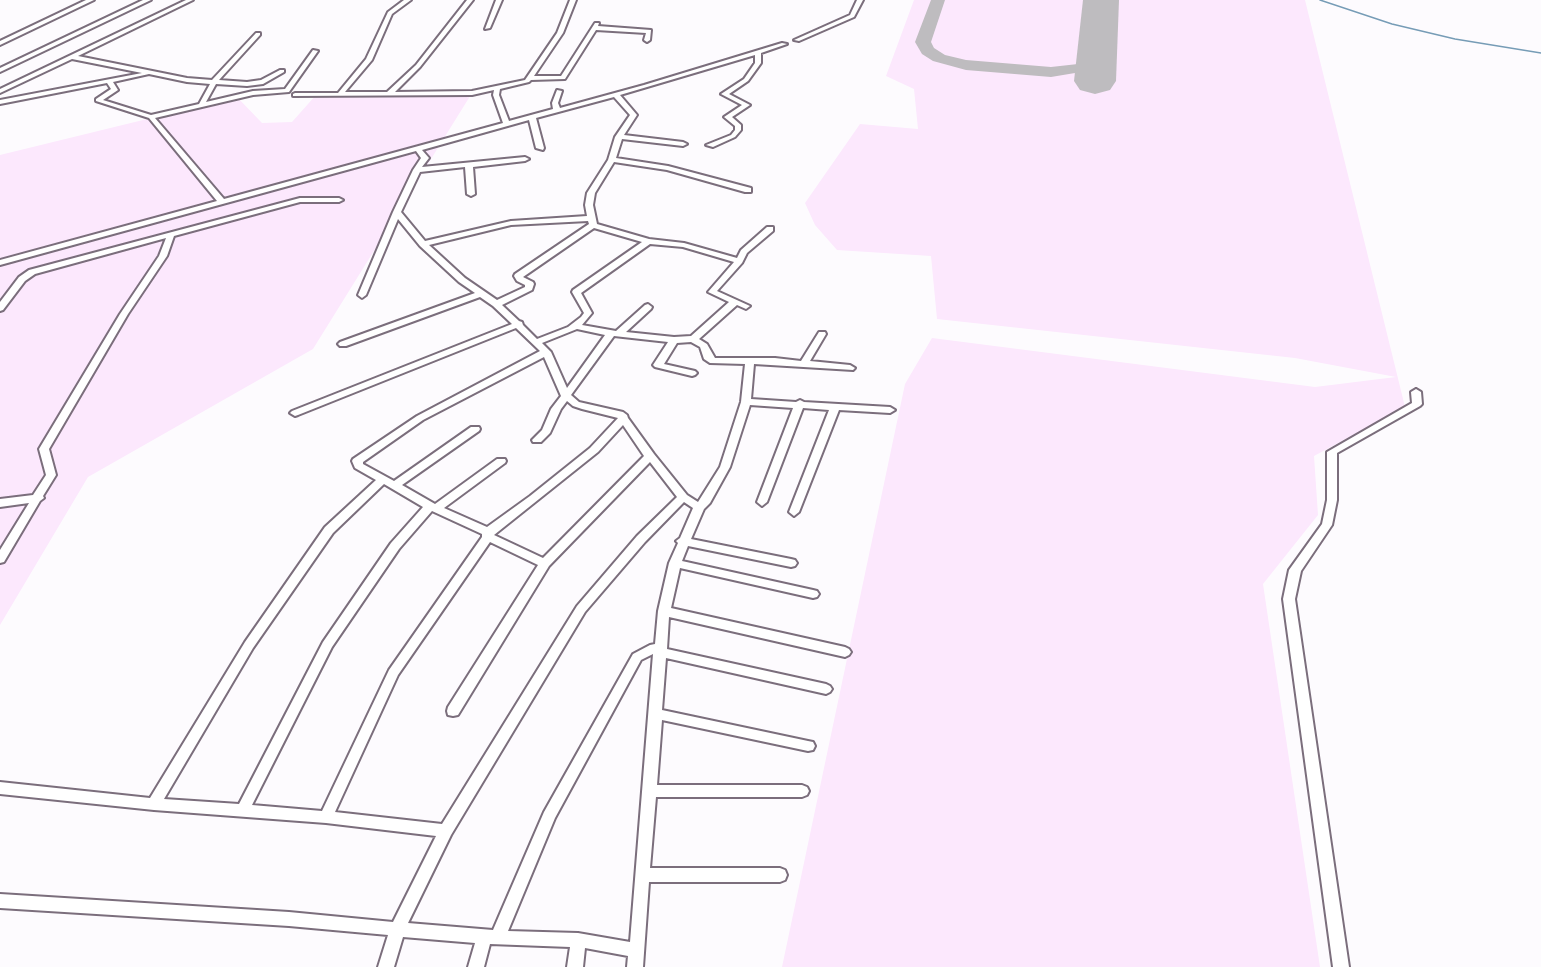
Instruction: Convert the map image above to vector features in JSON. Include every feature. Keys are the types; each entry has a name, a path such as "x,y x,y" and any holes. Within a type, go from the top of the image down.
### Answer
{"street":[{"path":"0,43 92,0"},
{"path":"0,70 148,0"},
{"path":"0,91 190,0"},
{"path":"340,94 369,60 390,13 408,0"},
{"path":"390,93 418,66 470,0"},
{"path":"487,28 499,0"},
{"path":"295,95 472,93 527,81 560,33 573,0"},
{"path":"797,40 852,16 860,0"},
{"path":"530,78 563,78 596,26 649,31 647,40"},
{"path":"202,104 214,82 258,34"},
{"path":"0,263 616,94 783,44"},
{"path":"109,81 115,90 98,100 151,117 253,93 287,92 315,51"},
{"path":"710,145 733,136 738,130 738,126 727,117 747,105 724,94 746,80 758,63 758,52"},
{"path":"72,57 149,73 214,82 247,84 263,82 282,71"},
{"path":"0,102 149,73"},
{"path":"497,89 496,95 507,124"},
{"path":"557,110 555,103 559,91"},
{"path":"592,221 589,205 591,193 612,160 619,137 634,115 616,94"},
{"path":"151,117 223,203"},
{"path":"532,117 540,148"},
{"path":"619,137 683,144"},
{"path":"362,295 417,170 425,158 417,148"},
{"path":"417,170 525,159"},
{"path":"612,160 668,168 748,190"},
{"path":"469,166 471,194"},
{"path":"0,308 22,279 32,272 300,200 339,200"},
{"path":"398,212 423,243 462,280 496,304 537,342 546,352 565,395 576,404 620,414 624,417 650,456 683,497 699,507"},
{"path":"496,304 529,288 530,284 518,276 592,221"},
{"path":"423,243 511,223 592,221 648,241 684,245 740,261"},
{"path":"746,306 712,292 740,261 744,252 770,229"},
{"path":"0,559 51,475 44,448 124,314 163,256 171,234"},
{"path":"537,342 576,326 588,313 576,292 648,241"},
{"path":"343,344 480,294"},
{"path":"693,339 735,302"},
{"path":"537,440 546,431 565,395 615,333 648,307"},
{"path":"295,413 519,324"},
{"path":"576,326 674,340 693,339 704,346 709,359 713,361 750,361 850,368"},
{"path":"804,364 822,334"},
{"path":"674,340 657,365 692,374"},
{"path":"545,563 382,480 359,466 357,461 420,418 546,352"},
{"path":"635,967 664,611 682,541 699,507 706,500 725,467 746,402 750,361"},
{"path":"1341,967 1289,599 1295,570 1327,525 1332,500 1332,452 1417,404 1416,392"},
{"path":"746,402 890,410"},
{"path":"762,502 800,404"},
{"path":"794,512 835,407"},
{"path":"326,817 393,673 488,535 594,450 624,417"},
{"path":"395,485 475,429"},
{"path":"453,711 545,563 650,456"},
{"path":"243,810 327,645 395,546 433,507 501,461"},
{"path":"154,804 249,645 329,530 382,480"},
{"path":"386,967 397,930 446,831 581,609 641,539 683,497"},
{"path":"0,503 39,498"},
{"path":"682,541 792,563"},
{"path":"675,563 813,594"},
{"path":"664,611 845,652"},
{"path":"476,967 549,816 637,657 654,648 660,652 826,690"},
{"path":"654,713 808,746"},
{"path":"0,789 326,817 446,831"},
{"path":"650,791 802,791"},
{"path":"643,875 780,875"},
{"path":"0,901 289,919 491,937 578,940 636,950"},
{"path":"574,967 578,940"}],"shaded area":[{"path":"914,0 1305,0 1405,407 1314,456 1318,515 1263,584 1320,967 782,967 905,384 932,338 1315,387 1396,377 1295,358 937,319 931,256 837,250 815,225 805,203 860,124 918,129 914,89 886,76"},
{"path":"472,93 313,349 88,477 0,625 0,155 237,97 262,123 292,122 316,95"}],"waterway":[{"path":"1320,0 1392,24 1455,39 1541,53"}],"taxiway":[{"path":"938,0 923,42 928,51 939,58 966,65 1051,72 1081,68 1096,62"}],"runway":[{"path":"1095,81 1101,0"}]}
